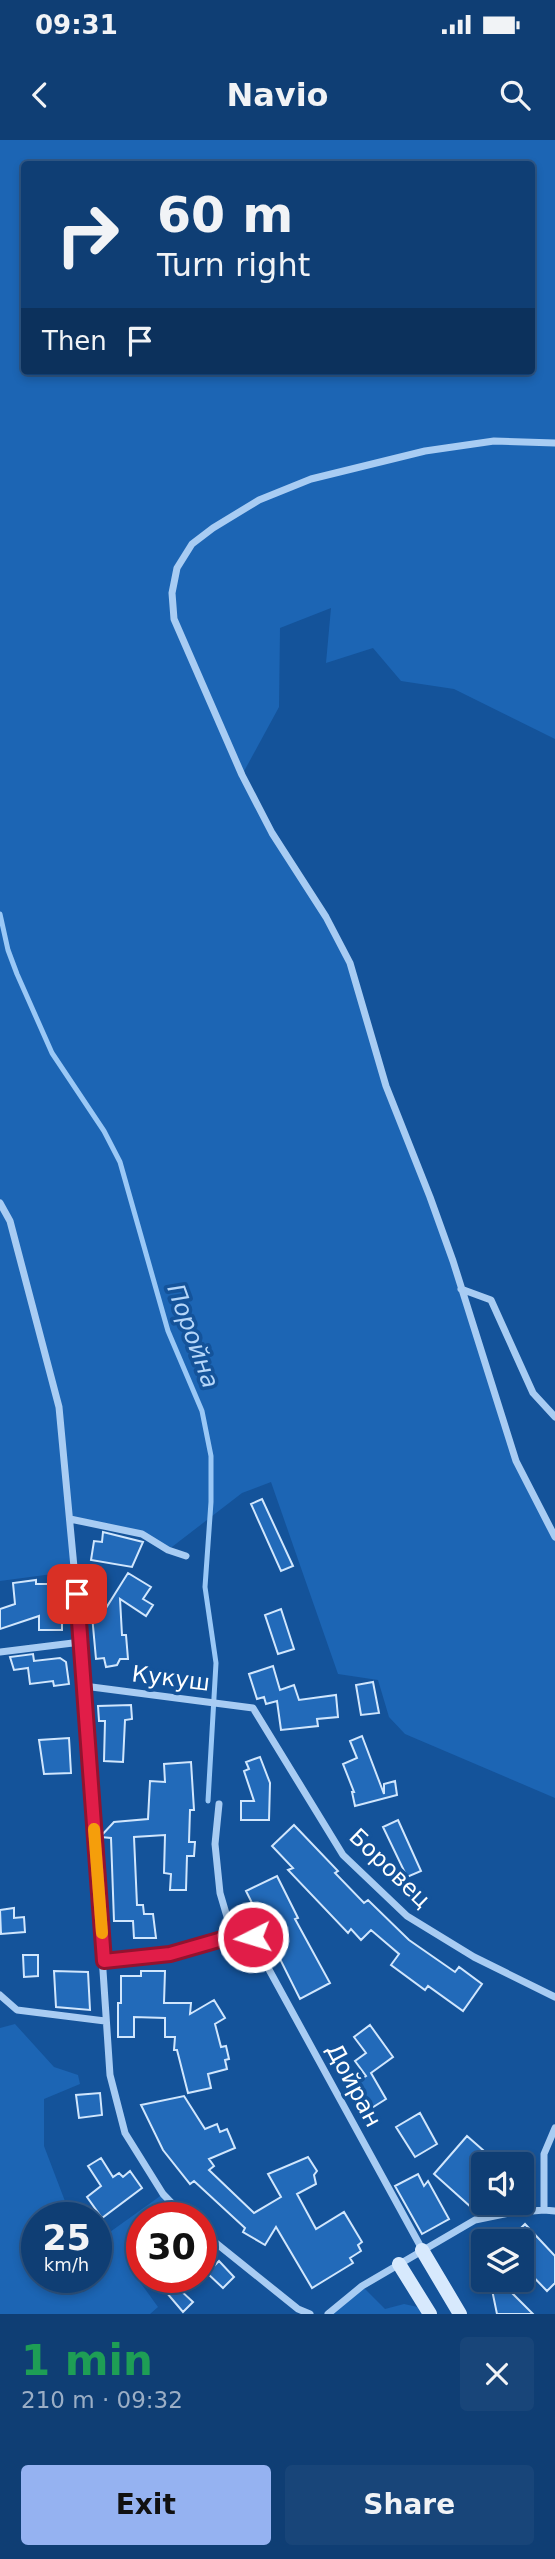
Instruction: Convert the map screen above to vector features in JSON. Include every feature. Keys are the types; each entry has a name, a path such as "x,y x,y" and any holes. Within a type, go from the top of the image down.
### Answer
{"main road":[{"path":"422,2250 460,2314"},
{"path":"399,2264 430,2314"}],"street":[{"path":"555,443 494,441 425,451 311,479 258,500 192,544 177,568 172,593 174,619 242,775 272,833 326,917 350,963 386,1086 430,1197 516,1461 555,1537"},
{"path":"0,1203 10,1221 60,1407 81,1642 110,2076 125,2133 171,2202"},
{"path":"461,1289 491,1300 533,1393 555,1417"},
{"path":"70,1519 142,1534 168,1550 186,1556"},
{"path":"0,1652 81,1642"},
{"name":"Кукуш","path":"84,1686 253,1707"},
{"name":"Боровец","path":"253,1707 343,1855 407,1916 474,1957 555,1997"},
{"path":"104,1961 170,1954 233,1937 220,1893 216,1856 219,1804"},
{"name":"Дойран","path":"233,1937 243,1933 250,1933 253,1937 422,2250"},
{"path":"0,1995 17,2010 105,2021"},
{"path":"544,2210 544,2154 555,2128"},
{"path":"328,2314 362,2286 475,2220 509,2213 555,2211"},
{"path":"217,2244 298,2309 310,2314"}],"shaded area":[{"path":"0,140 555,140 555,739 454,689 401,681 373,648 326,663 331,608 280,628 279,707 242,775 326,917 350,963 386,1086 430,1197 516,1461 555,1537 555,1798 405,1734 389,1717 378,1680 338,1674 271,1482 242,1493 168,1550 142,1534 71,1519 75,1571 0,1581"},
{"path":"15,2024 54,2067 78,2075 80,2084 44,2099 44,2146 65,2202 21,2202 21,2293 112,2293 112,2231 126,2221 126,2293 148,2293 158,2307 150,2314 0,2314 0,2028"},
{"path":"163,2194 170,2202 152,2202"},
{"path":"362,2286 385,2309 404,2304 427,2309 430,2314 328,2314"}],"building":[{"path":"262,1499 293,1566 281,1571 251,1504"},
{"path":"103,1532 143,1542 132,1567 91,1560 94,1541 102,1542"},
{"path":"128,1573 151,1587 143,1599 153,1605 146,1616 120,1599 122,1635 126,1635 128,1659 120,1659 117,1665 106,1667 104,1658 96,1659 92,1615 99,1615 98,1609 106,1608"},
{"path":"36,1580 36,1584 62,1584 62,1630 39,1630 39,1616 0,1629 0,1609 15,1604 13,1583"},
{"path":"281,1609 294,1649 278,1654 265,1615"},
{"path":"33,1654 34,1661 60,1658 66,1662 69,1684 54,1686 53,1681 30,1684 28,1668 14,1670 10,1657"},
{"path":"273,1666 280,1690 294,1685 299,1700 336,1695 338,1717 317,1719 318,1726 281,1730 277,1701 266,1704 264,1697 257,1699 249,1674"},
{"path":"373,1682 379,1713 361,1715 356,1685"},
{"path":"131,1705 132,1719 125,1720 123,1762 104,1761 105,1721 99,1721 98,1706"},
{"path":"362,1736 384,1794 384,1784 395,1781 397,1795 355,1806 354,1792 343,1764 357,1758 350,1741"},
{"path":"69,1738 71,1773 44,1774 39,1740"},
{"path":"260,1757 270,1783 269,1820 241,1820 241,1801 254,1801 244,1771 249,1769 246,1762"},
{"path":"191,1762 194,1810 190,1810 189,1842 195,1842 194,1856 187,1856 186,1890 170,1890 171,1874 164,1873 165,1835 134,1837 137,1905 143,1905 144,1914 153,1914 156,1938 134,1938 133,1921 114,1921 111,1838 100,1837 114,1822 148,1819 150,1781 165,1782 164,1764"},
{"path":"398,1820 421,1871 407,1877 383,1827"},
{"path":"294,1825 364,1903 368,1900 409,1940 455,1972 459,1967 482,1984 463,2011 428,1986 425,1990 391,1965 399,1954 371,1930 361,1940 351,1929 348,1933 288,1870 293,1868 272,1846"},
{"path":"277,1876 298,1918 295,1919 330,1983 300,1999 246,1891"},
{"path":"14,1908 14,1918 24,1917 25,1932 1,1934 0,1910"},
{"path":"23,1955 38,1955 38,1976 24,1977"},
{"path":"54,1971 88,1972 90,2010 56,2007"},
{"path":"141,1971 165,1971 164,2003 191,2003 190,2014 214,2000 225,2018 215,2024 221,2047 226,2046 229,2059 225,2060 227,2069 208,2074 211,2088 188,2093 177,2050 174,2050 175,2037 165,2037 165,2018 134,2017 134,2037 118,2037 121,1976 141,1976"},
{"path":"370,2025 393,2057 371,2073 386,2099 362,2114 347,2088 366,2076 355,2061 366,2053 354,2037"},
{"path":"100,2093 102,2115 79,2118 76,2095"},
{"path":"184,2096 205,2129 217,2124 220,2132 227,2129 235,2148 209,2159 214,2166 209,2170 254,2213 281,2197 268,2174 308,2157 317,2171 314,2175 316,2184 297,2194 316,2229 344,2212 362,2242 358,2245 361,2251 350,2258 353,2263 312,2288 276,2227 265,2245 243,2232 245,2228 194,2181 190,2184 163,2150 141,2105"},
{"path":"420,2113 437,2144 415,2157 396,2127"},
{"path":"467,2136 485,2152 471,2152 471,2207 434,2174"},
{"path":"101,2158 113,2177 119,2173 123,2177 130,2171 142,2188 112,2210 112,2202 91,2202 87,2197 101,2186 88,2166"},
{"path":"418,2174 424,2186 428,2181 449,2219 422,2234 395,2186"},
{"path":"534,2234 555,2256 555,2283 547,2291 534,2277"},
{"path":"219,2261 234,2277 223,2288 217,2282"},
{"path":"492,2292 511,2292 533,2314 497,2314"},
{"path":"167,2293 183,2293 193,2302 183,2312"}],"waterway":[{"name":"Поройна","path":"0,914 8,950 52,1053 104,1131 120,1162 168,1331 202,1411 211,1456 211,1502 205,1587 216,1663 208,1801"}],"slow traffic":[{"path":"94,1829 102,1933"}],"route":[{"path":"77,1594 104,1961 170,1954 243,1933 250,1933 253,1937"}]}
